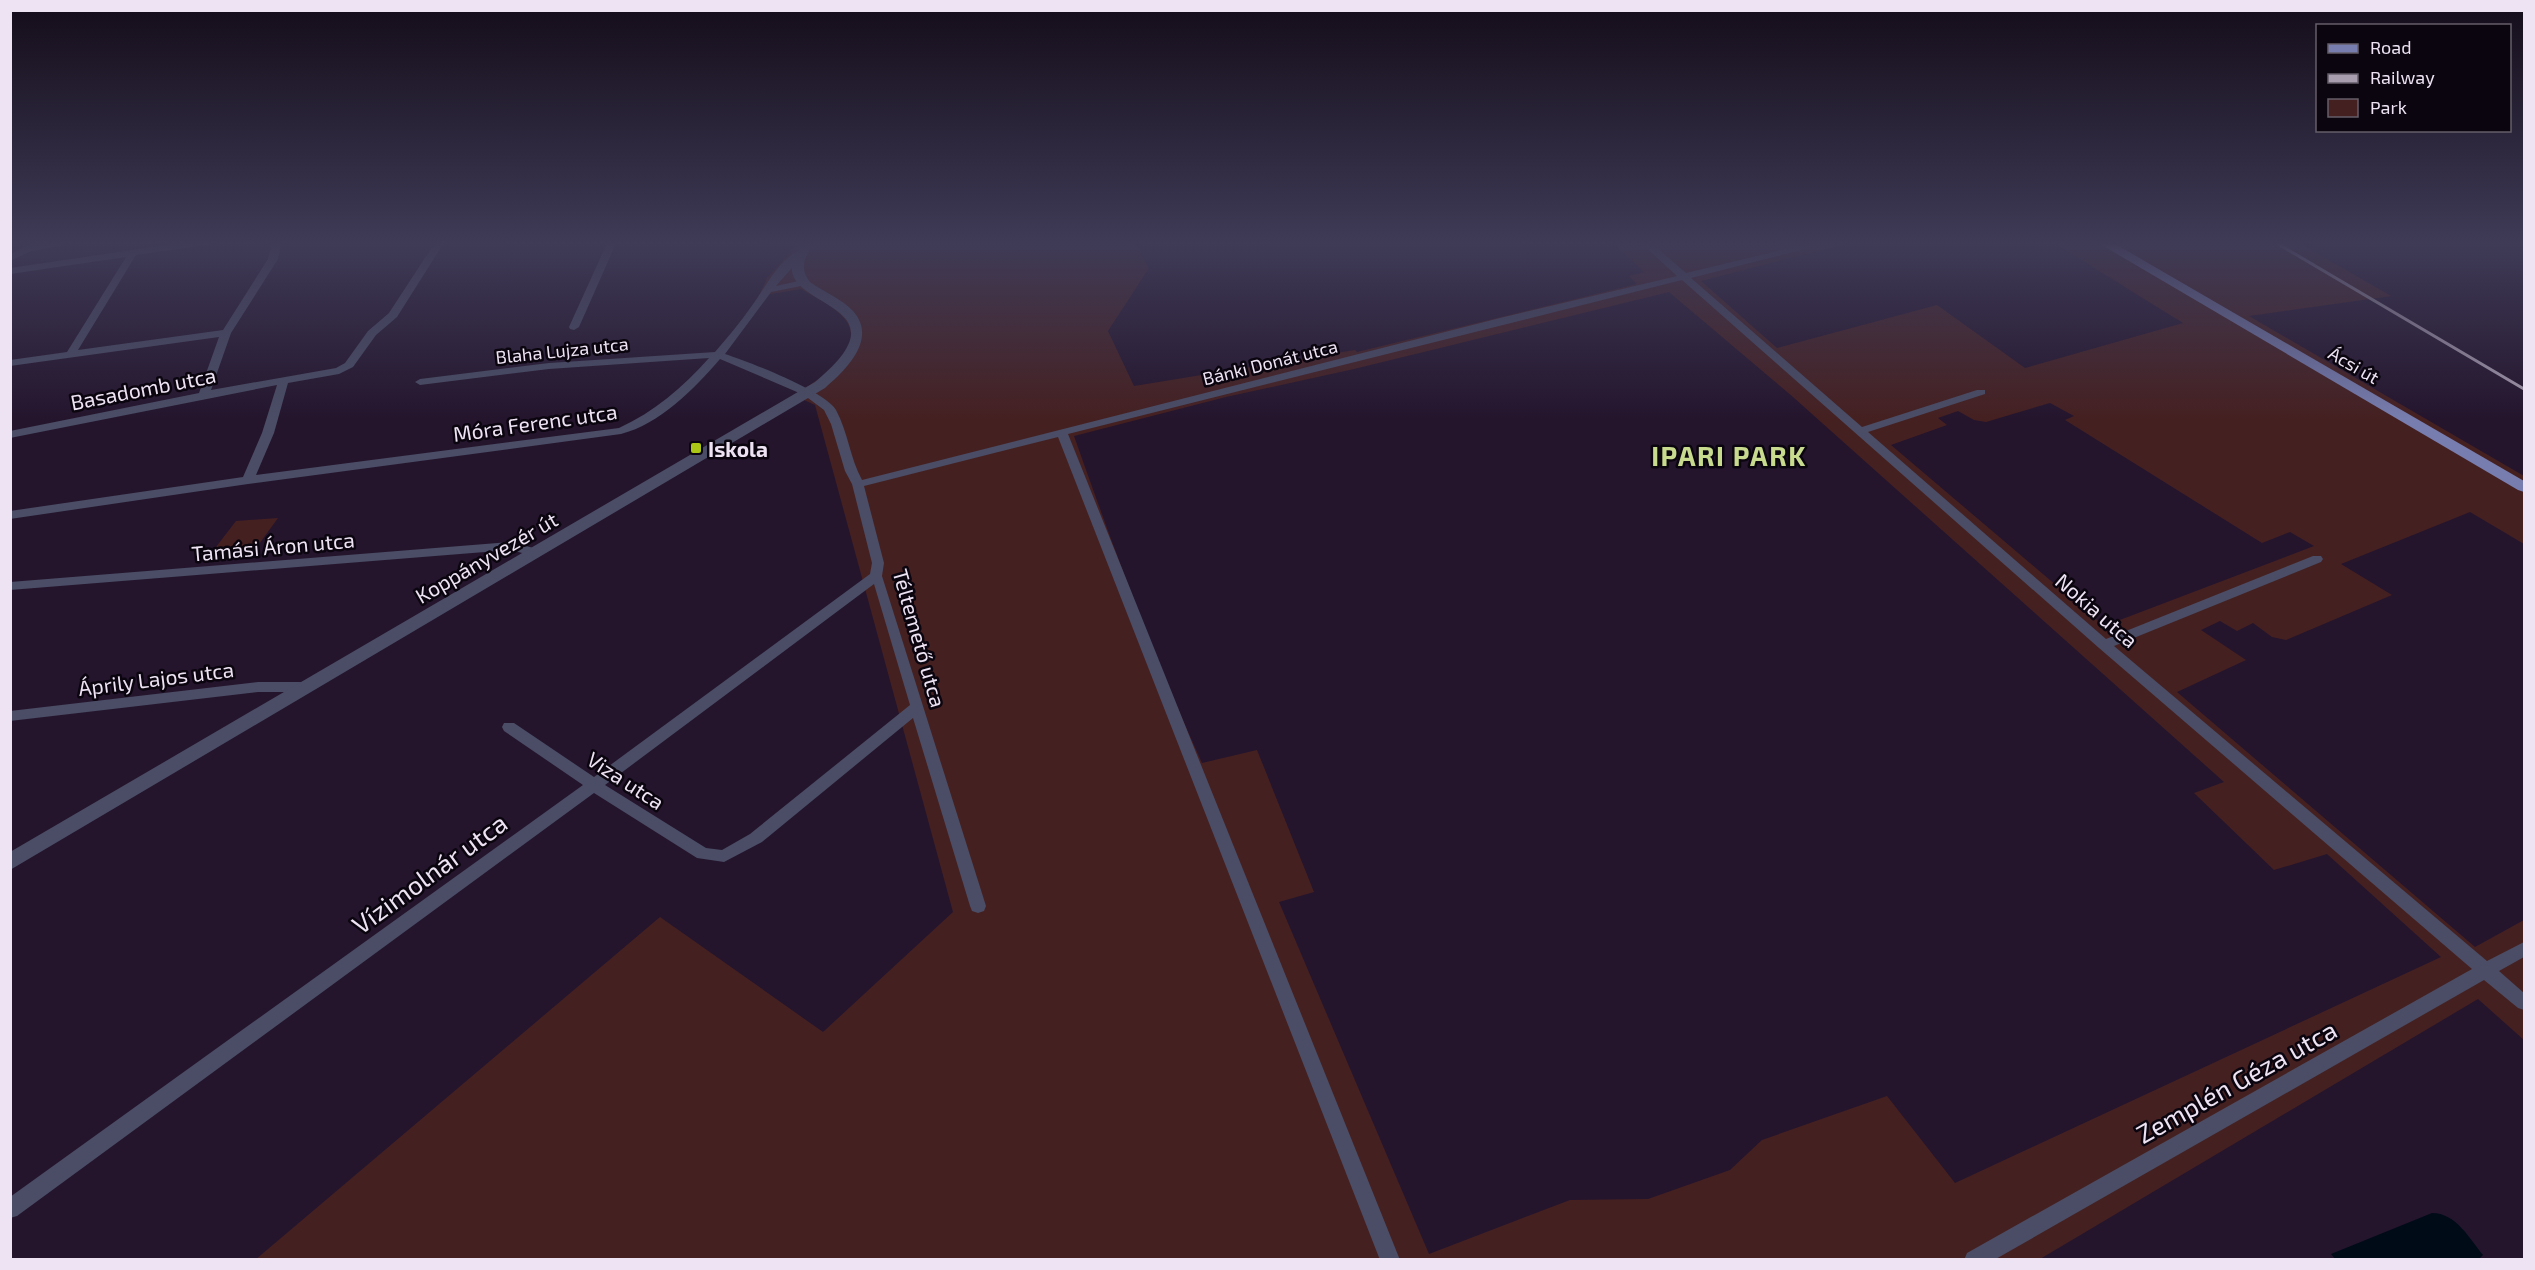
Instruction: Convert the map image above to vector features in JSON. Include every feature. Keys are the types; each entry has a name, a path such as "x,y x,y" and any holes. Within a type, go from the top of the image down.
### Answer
{"main road":[{"name":"Ácsi út","path":"2203,300 2524,487"}],"street":[{"path":"70,354 103,300"},
{"path":"204,395 226,333 247,300"},
{"name":"Basadomb utca","path":"10,435 204,395 333,373 345,368 372,333 393,315 403,300"},
{"path":"574,327 586,300"},
{"name":"Móra Ferenc utca","path":"10,515 248,480 597,436 621,431 646,421 658,413 718,355 761,300"},
{"name":"Koppányvezér út","path":"10,861 808,393 842,366 853,348 856,337 855,324 848,313 829,300"},
{"name":"Bánki Donát utca","path":"858,484 1592,300"},
{"name":"Nokia utca","path":"1712,300 2104,645 2524,1003"},
{"path":"10,363 226,333"},
{"name":"Blaha Lujza utca","path":"420,382 549,366 718,355 808,393"},
{"path":"248,480 268,433 283,381"},
{"path":"1861,431 1981,392"},
{"name":"Téltemető utca","path":"808,393 829,408 834,415 851,471 858,484 878,563 876,576 978,906"},
{"path":"1062,433 1390,1260"},
{"name":"Tamási Áron utca","path":"10,586 512,546 537,553"},
{"path":"2104,645 2317,559"},
{"name":"Vízimolnár utca","path":"10,1209 594,785 876,576"},
{"name":"Áprily Lajos utca","path":"10,716 258,687 306,687"},
{"name":"Viza utca","path":"509,727 594,785 703,854 724,856 756,838 917,707"},
{"name":"Zemplén Géza utca","path":"1974,1260 2524,949"}],"green space":[{"path":"820,300 1128,300 1108,331 1134,386 1355,350 1357,352 1570,300 1635,300 1354,369 1226,397 1074,436 1167,683 1202,763 1257,750 1314,892 1279,902 1429,1254 1570,1200 1648,1199 1730,1170 1762,1140 1887,1096 1955,1183 2441,957 2327,854 2274,870 2194,793 2224,782 1793,397 1679,300 1723,300 1777,348 1937,305 2025,368 2183,323 2146,300 2361,300 2249,316 2524,476 2524,544 2470,512 2341,564 2392,595 2286,640 2272,637 2253,623 2237,631 2220,621 2201,630 2246,660 2177,692 2475,947 2524,920 2524,1040 2478,999 2040,1259 255,1260 660,917 823,1032 953,912 815,405 793,395 827,373 846,352 851,341 850,329 843,317","holes":["2050,403 2074,416 2065,420 2262,543 2290,532 2314,546 2104,626 1891,445 1947,425 1938,418 1958,411 1974,420 1986,422"]},
{"path":"278,518 249,558 206,560 236,521"}],"water":[{"path":"2432,1213 2441,1214 2455,1222 2483,1255 2479,1259 2336,1260 2331,1254"}],"railway":[{"path":"2374,300 2524,389"}],"place":[{"name":"Iskola","path":"696,448"}],"district":[{"name":"IPARI PARK","path":"1729,455"}]}
